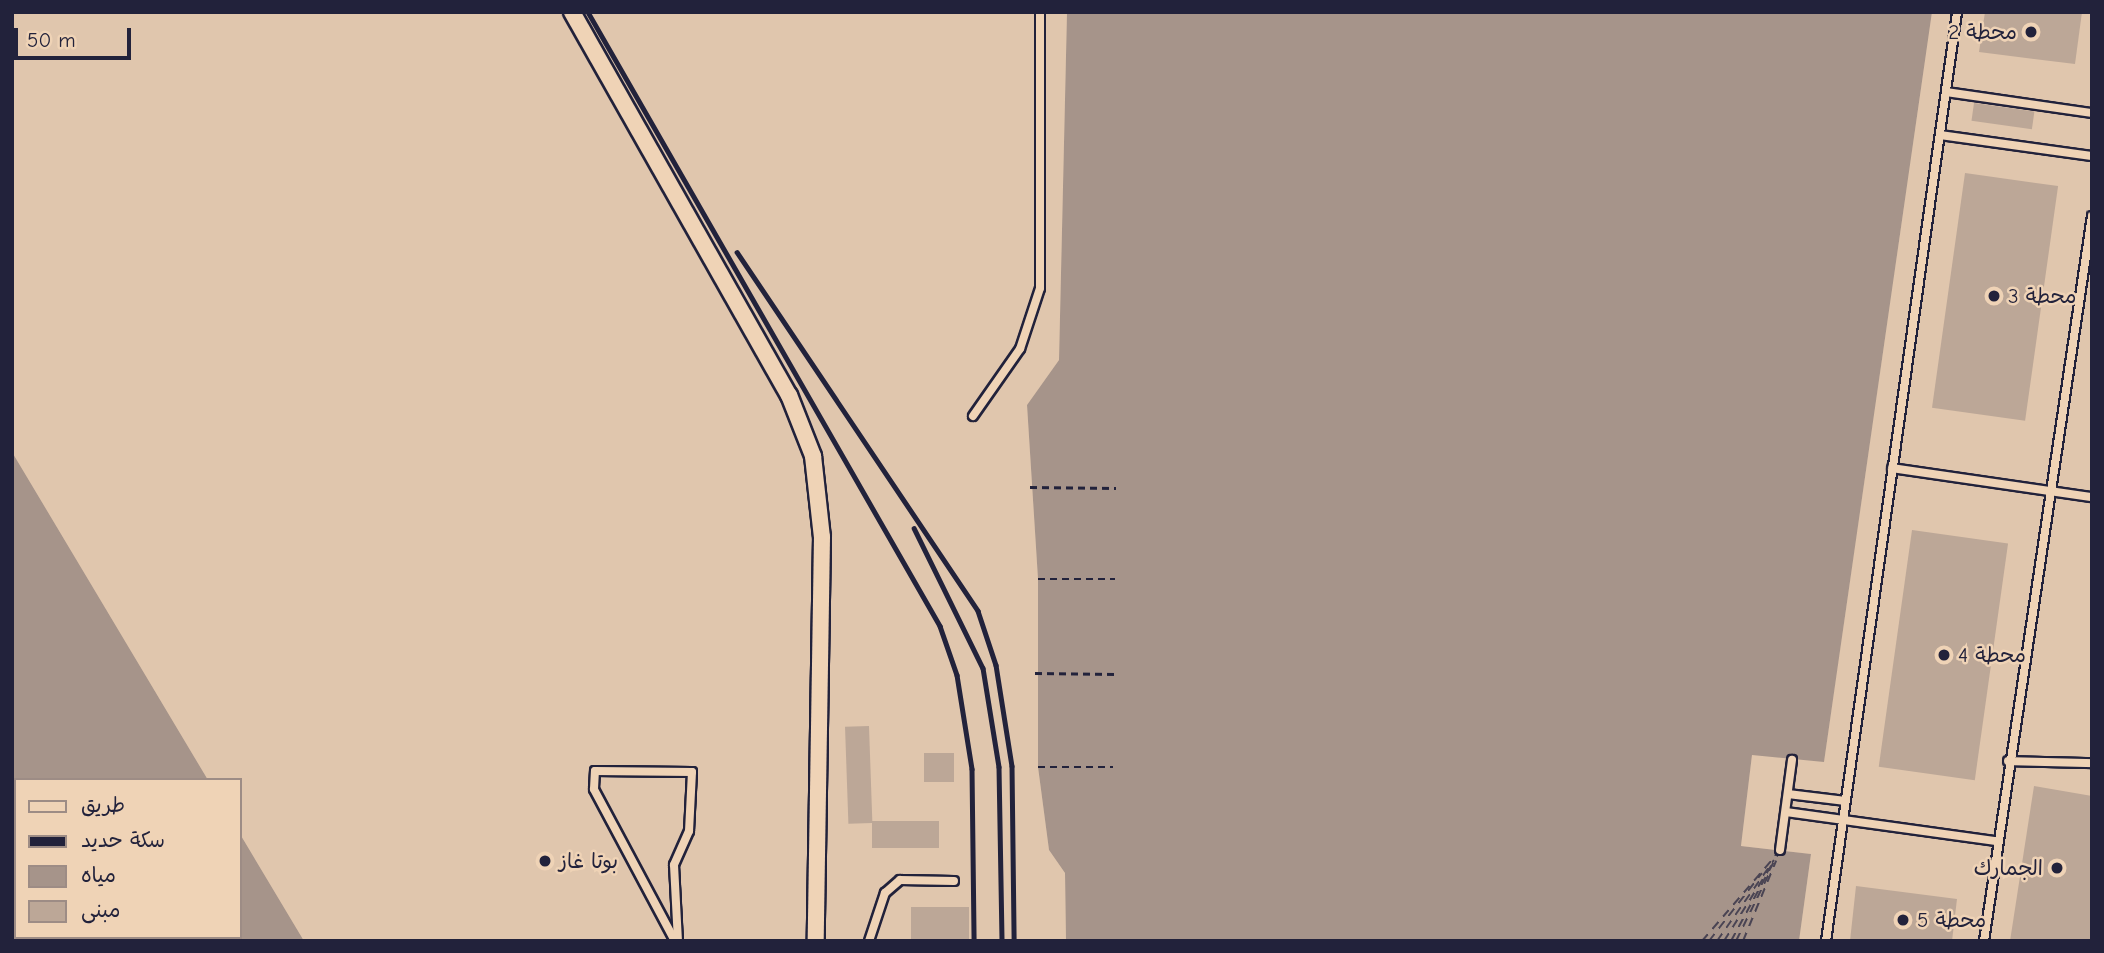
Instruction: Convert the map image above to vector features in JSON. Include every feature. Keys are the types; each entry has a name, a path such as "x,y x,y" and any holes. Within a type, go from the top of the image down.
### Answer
{"street":[{"path":"572,12 789,395 813,456 822,537 816,941"}],"lane":[{"path":"972,416 1020,349 1040,288 1040,12"},
{"path":"1826,941 1957,12"},
{"path":"1945,92 2092,113"},
{"path":"1940,135 2092,156"},
{"path":"1984,941 1996,841 2053,494 2092,216"},
{"path":"1892,468 2053,494 2092,497"},
{"path":"1780,850 1792,760"},
{"path":"2008,761 2092,763"},
{"path":"595,771 692,772 689,831 674,865 677,941 594,789 595,771"},
{"path":"1788,794 1846,801"},
{"path":"1786,813 1996,841"},
{"path":"869,941 885,893 900,880 954,881"}],"path":[{"path":"1030,486 1116,488"},
{"path":"1038,579 1115,579"},
{"path":"1035,673 1116,674"},
{"path":"1038,767 1113,767"}],"shaded area":[{"path":"12,12 1067,12 1059,360 1027,405 1038,579 1038,767 1049,850 1065,873 1066,941 304,941 242,837 242,778 207,778 12,452"},
{"path":"1932,12 2092,12 2092,941 1799,941 1811,854 1741,846 1752,754 1824,761"}],"water":[{"path":"1067,12 1932,12 1824,762 1752,755 1741,846 1811,854 1799,941 1066,941 1065,873 1049,850 1038,767 1038,579 1027,405 1059,360"},
{"path":"12,452 207,778 14,778 14,939 242,939 242,837 304,941 12,941"}],"building":[{"name":"محطة 2","path":"1985,12 2082,12 2075,64 1979,52"},
{"path":"1974,103 2034,111 2032,129 1971,121"},
{"name":"محطة 3","path":"1965,173 2058,186 2025,421 1932,408"},
{"name":"محطة 4","path":"1912,530 2008,543 1975,780 1879,767"},
{"path":"869,726 872,823 848,824 845,727"},
{"path":"924,753 954,753 954,782 924,782"},
{"name":"الجمارك","path":"2034,786 2092,796 2092,941 2010,941"},
{"path":"872,821 939,821 939,848 872,848"},
{"name":"محطة 5","path":"1856,886 1957,899 1952,941 1850,941"},
{"path":"911,907 969,907 969,941 911,941"}],"ferry route":[{"path":"1702,941 1777,854"},
{"path":"1731,941 1778,854"},
{"path":"1717,941 1774,860"},
{"path":"1743,941 1776,861"},
{"path":"1724,941 1771,866"},
{"path":"1736,941 1770,872"},
{"path":"1709,941 1762,873"}],"railway":[{"path":"588,12 940,626 957,675 972,769 974,941"},
{"path":"737,252 978,611 996,665 1012,766 1014,941"},
{"path":"914,528 983,668 999,767 1002,941"}],"place":[{"name":"محطة 2","path":"2031,32"},
{"name":"محطة 3","path":"1994,296"},
{"name":"محطة 4","path":"1944,655"},
{"name":"بوتا غاز","path":"545,861"},
{"name":"الجمارك","path":"2057,868"},
{"name":"محطة 5","path":"1903,920"}]}
